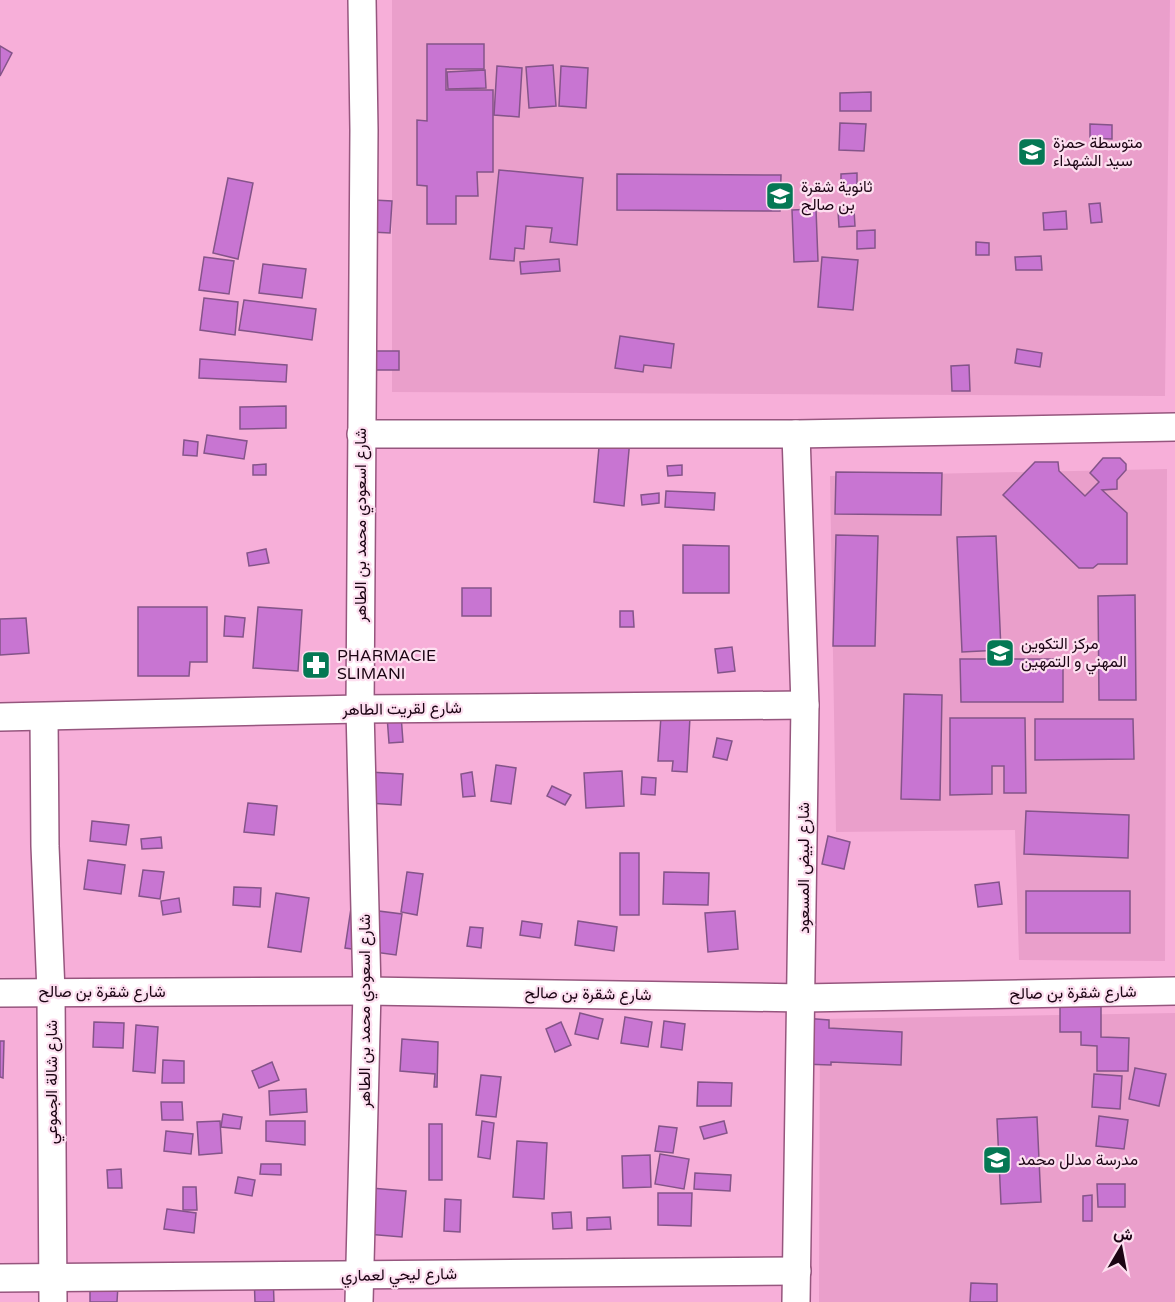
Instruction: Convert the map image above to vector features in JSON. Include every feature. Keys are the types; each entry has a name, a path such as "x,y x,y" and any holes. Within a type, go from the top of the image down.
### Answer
{"street":[{"name":"شارع اسعودي محمد بن الطاهر","path":"359,1289 365,1141 367,991 360,709 364,130 362,0"},
{"path":"361,434 796,434 1175,426"},
{"name":"شارع لبيض المسعود","path":"796,434 805,705 796,1302"},
{"name":"شارع لقريت الطاهر","path":"0,717 360,709 805,705"},
{"name":"شارع شالة الجموعي","path":"44,717 45,846 51,992 52,1290"},
{"name":"شارع شقرة بن صالح","path":"0,993 367,991 802,998 1175,991"},
{"name":"شارع ليحي لعماري","path":"0,1278 52,1290 359,1289 797,1271"}],"shaded area":[{"name":"ثانوية شقرة بن صالح","path":"392,0 1170,0 1165,396 392,392"},
{"name":"مركز التكوين المهني و التمهين","path":"1167,469 1165,961 1019,960 1015,830 836,832 830,476"},
{"name":"مدرسة مدلل محمد","path":"1175,1013 1175,1302 819,1302 820,1019"}],"building":[{"path":"427,44 484,44 484,69 446,69 446,90 493,90 493,172 477,172 478,196 456,196 456,224 427,224 427,186 417,185 417,120 427,121"},
{"path":"0,46 12,53 0,76"},
{"path":"553,65 556,106 529,108 526,67"},
{"path":"497,66 522,68 519,117 494,115"},
{"path":"561,66 588,68 586,108 559,106"},
{"path":"485,70 486,88 448,89 447,72"},
{"path":"871,92 871,111 840,111 840,93"},
{"path":"840,123 866,124 864,151 839,150"},
{"path":"1090,124 1112,125 1112,139 1090,138"},
{"path":"499,170 583,178 577,245 550,242 552,228 526,226 524,249 515,248 514,261 490,259"},
{"path":"857,173 857,190 841,191 841,174"},
{"path":"617,174 781,175 780,211 617,210"},
{"path":"228,178 253,183 238,259 213,253"},
{"path":"373,200 392,201 390,233 371,232"},
{"path":"1100,203 1102,222 1091,223 1089,204"},
{"path":"816,209 818,261 794,262 792,210"},
{"path":"854,210 855,226 839,227 838,211"},
{"path":"1066,211 1067,229 1044,230 1043,213"},
{"path":"875,230 875,248 857,249 857,231"},
{"path":"976,242 989,243 989,255 976,255"},
{"path":"1041,256 1042,270 1016,270 1015,257"},
{"path":"204,257 234,261 229,294 199,290"},
{"path":"822,257 858,260 853,310 818,307"},
{"path":"559,259 560,271 521,274 520,262"},
{"path":"263,264 306,269 302,298 259,293"},
{"path":"204,298 238,302 235,335 200,330"},
{"path":"244,300 316,309 312,340 239,330"},
{"path":"620,336 674,344 671,368 644,365 643,372 615,368"},
{"path":"1017,349 1042,353 1040,367 1015,363"},
{"path":"376,351 399,351 399,370 375,370"},
{"path":"200,359 287,365 286,382 199,378"},
{"path":"969,365 970,391 952,391 951,366"},
{"path":"286,406 286,428 240,429 240,407"},
{"path":"207,435 247,441 244,459 204,453"},
{"path":"600,436 630,439 624,506 594,502"},
{"path":"184,440 198,442 197,456 183,455"},
{"path":"1103,458 1120,458 1126,464 1126,470 1117,480 1117,489 1102,490 1127,513 1127,564 1098,564 1093,568 1079,568 1003,495 1035,462 1058,462 1059,471 1085,496 1099,482 1090,473"},
{"path":"266,464 266,475 253,475 253,465"},
{"path":"682,465 682,475 668,476 667,466"},
{"path":"836,472 942,473 941,515 835,514"},
{"path":"666,491 715,493 714,510 665,507"},
{"path":"659,493 659,503 642,505 641,495"},
{"path":"836,535 878,536 875,646 833,646"},
{"path":"996,536 1001,650 962,652 957,537"},
{"path":"683,545 729,546 729,593 683,593"},
{"path":"266,549 269,563 249,566 247,553"},
{"path":"462,588 491,588 491,616 462,616"},
{"path":"1135,595 1136,700 1099,700 1098,596"},
{"path":"138,607 207,607 207,662 190,662 189,676 138,676"},
{"path":"258,607 302,610 298,671 253,668"},
{"path":"620,611 633,611 634,627 620,627"},
{"path":"225,616 245,618 243,637 224,636"},
{"path":"26,618 29,653 0,655 0,619"},
{"path":"732,647 735,671 718,673 715,649"},
{"path":"960,659 1063,659 1063,702 961,702"},
{"path":"904,694 942,695 940,800 901,799"},
{"path":"401,715 403,742 389,743 387,716"},
{"path":"661,716 690,717 687,772 672,771 673,761 658,761"},
{"path":"950,718 1025,718 1026,793 1004,793 1004,766 992,766 992,794 950,795"},
{"path":"1035,719 1133,719 1134,759 1035,760"},
{"path":"717,738 732,741 727,760 713,757"},
{"path":"496,765 516,768 511,804 491,801"},
{"path":"622,771 624,806 586,808 584,773"},
{"path":"369,772 403,774 401,805 367,803"},
{"path":"472,772 475,796 463,797 461,774"},
{"path":"642,777 656,778 655,795 641,794"},
{"path":"552,786 571,795 565,805 547,796"},
{"path":"248,803 277,806 274,835 244,832"},
{"path":"1026,811 1129,815 1128,858 1024,854"},
{"path":"92,821 129,825 126,845 90,841"},
{"path":"828,836 850,842 844,869 822,864"},
{"path":"161,837 162,848 142,849 141,839"},
{"path":"620,853 639,853 639,915 620,915"},
{"path":"88,860 125,865 121,894 84,889"},
{"path":"143,870 164,872 160,899 139,896"},
{"path":"407,872 423,874 417,915 401,912"},
{"path":"664,872 709,873 708,905 663,904"},
{"path":"356,875 363,909 402,914 396,955 345,948"},
{"path":"999,882 1002,904 978,907 975,885"},
{"path":"234,887 261,888 260,907 233,905"},
{"path":"1026,891 1130,891 1130,933 1026,933"},
{"path":"276,893 309,898 301,952 268,947"},
{"path":"179,898 181,912 163,915 161,901"},
{"path":"735,911 738,949 708,952 705,913"},
{"path":"522,921 542,924 540,938 520,935"},
{"path":"578,921 617,927 614,951 575,945"},
{"path":"470,927 483,928 481,948 467,946"},
{"path":"1060,996 1101,996 1101,1037 1129,1038 1128,1071 1097,1071 1097,1046 1081,1045 1081,1032 1060,1032"},
{"path":"580,1013 603,1019 598,1039 575,1034"},
{"path":"625,1017 652,1022 648,1047 621,1043"},
{"path":"803,1018 829,1020 829,1028 902,1032 901,1065 831,1062 831,1065 801,1064"},
{"path":"664,1021 685,1024 682,1050 661,1047"},
{"path":"94,1022 124,1023 123,1048 93,1047"},
{"path":"561,1022 571,1045 555,1052 546,1029"},
{"path":"136,1025 158,1027 155,1073 133,1071"},
{"path":"402,1039 438,1042 437,1087 434,1087 435,1074 400,1071"},
{"path":"0,1041 4,1041 3,1078 0,1077"},
{"path":"163,1060 184,1061 184,1083 162,1083"},
{"path":"272,1062 279,1080 259,1088 252,1071"},
{"path":"1135,1068 1166,1074 1159,1106 1129,1099"},
{"path":"1094,1074 1122,1076 1120,1109 1092,1107"},
{"path":"481,1075 501,1077 496,1117 476,1115"},
{"path":"698,1082 732,1083 731,1106 697,1106"},
{"path":"306,1089 307,1112 270,1115 269,1091"},
{"path":"161,1102 182,1102 183,1120 162,1120"},
{"path":"223,1114 242,1117 240,1129 221,1127"},
{"path":"1099,1116 1128,1120 1124,1149 1096,1146"},
{"path":"1037,1117 1041,1202 1001,1204 997,1119"},
{"path":"220,1121 222,1153 199,1155 197,1122"},
{"path":"266,1121 305,1121 305,1145 266,1141"},
{"path":"482,1121 494,1123 490,1159 478,1157"},
{"path":"724,1121 727,1133 704,1139 700,1127"},
{"path":"429,1124 442,1124 442,1180 429,1180"},
{"path":"659,1126 677,1128 673,1153 655,1151"},
{"path":"166,1131 193,1134 191,1154 164,1151"},
{"path":"517,1141 547,1143 544,1199 513,1197"},
{"path":"660,1154 689,1159 684,1189 655,1184"},
{"path":"650,1155 651,1187 623,1188 622,1156"},
{"path":"261,1164 281,1164 281,1175 260,1174"},
{"path":"121,1169 122,1188 108,1188 107,1170"},
{"path":"695,1173 731,1175 730,1191 694,1189"},
{"path":"238,1177 255,1180 252,1196 235,1193"},
{"path":"1097,1184 1125,1184 1125,1207 1098,1207"},
{"path":"183,1187 196,1187 197,1210 183,1210"},
{"path":"359,1187 406,1191 402,1237 355,1233"},
{"path":"658,1193 692,1193 691,1226 658,1225"},
{"path":"1092,1195 1092,1221 1083,1221 1083,1196"},
{"path":"445,1199 461,1200 460,1232 444,1231"},
{"path":"167,1209 196,1213 194,1233 164,1229"},
{"path":"571,1212 572,1228 553,1229 552,1213"},
{"path":"610,1217 611,1229 587,1230 587,1218"},
{"path":"90,1273 118,1285 117,1302 90,1302"},
{"path":"273,1274 274,1302 255,1302 254,1275"},
{"path":"971,1283 997,1284 997,1302 970,1302"}],"place":[{"name":"متوسطة حمزة سيد الشهداء","path":"1032,152"},
{"name":"ثانوية شقرة بن صالح","path":"780,196"},
{"name":"مركز التكوين المهني و التمهين","path":"1000,653"},
{"name":"PHARMACIE SLIMANI","path":"316,665"},
{"name":"مدرسة مدلل محمد","path":"997,1160"}]}
